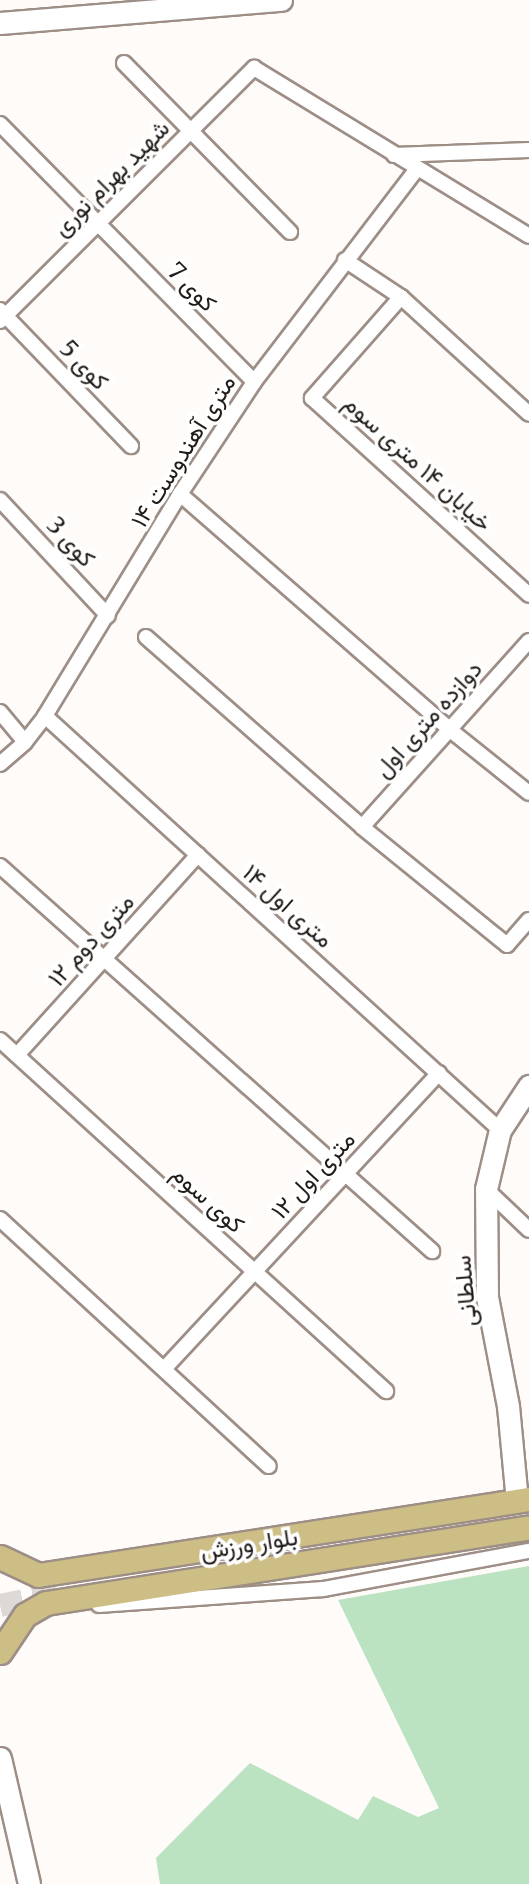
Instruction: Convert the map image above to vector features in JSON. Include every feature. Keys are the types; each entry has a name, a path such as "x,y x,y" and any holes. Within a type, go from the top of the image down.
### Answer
{"main road":[{"name":"بلوار ورزش","path":"38,1575 523,1500"},
{"name":"بلوار ورزش","path":"0,1652 25,1615 46,1603 527,1531"},
{"path":"0,1557 38,1575"},
{"path":"38,1575 31,1579 29,1592 32,1598 46,1603"}],"street":[{"path":"0,23 281,0"},
{"path":"124,64 290,232"},
{"name":"شهید بهرام نوری","path":"2,315 254,68 394,155"},
{"name":"کوی 7","path":"0,124 254,382"},
{"path":"394,155 529,150"},
{"path":"394,155 529,236"},
{"name":"۱۴ متری آهندوست","path":"0,764 25,742 45,716 180,495 254,382 417,169"},
{"path":"345,260 401,297 529,414"},
{"name":"خیابان ۱۴ متری سوم","path":"401,297 312,398 529,595"},
{"name":"کوی 5","path":"2,315 131,446"},
{"path":"180,495 449,729 529,793"},
{"name":"کوی 3","path":"0,500 108,616"},
{"path":"146,637 362,827 507,945 529,920"},
{"name":"دوازده متری اول","path":"362,827 529,641"},
{"path":"0,712 25,742"},
{"name":"۱۴ متری اول","path":"45,716 500,1130"},
{"name":"۱۲ متری دوم","path":"17,1055 198,855"},
{"path":"0,866 432,1251"},
{"name":"کوی سوم","path":"0,1040 386,1391"},
{"name":"۱۲ متری اول","path":"164,1369 439,1073"},
{"name":"سلطانی","path":"523,1500 488,1297 486,1189 500,1130 529,1086"},
{"path":"486,1189 529,1230"},
{"path":"0,1219 269,1466"},
{"path":"508,1406 529,1434"},
{"path":"79,1597 90,1605 323,1589 529,1550"},
{"path":"0,1758 29,1884"}],"green space":[{"path":"529,1566 529,1884 160,1884 156,1858 250,1763 358,1820 373,1796 418,1817 439,1808 338,1600"}],"tunnel":[{"path":"0,1605 59,1593"}]}
